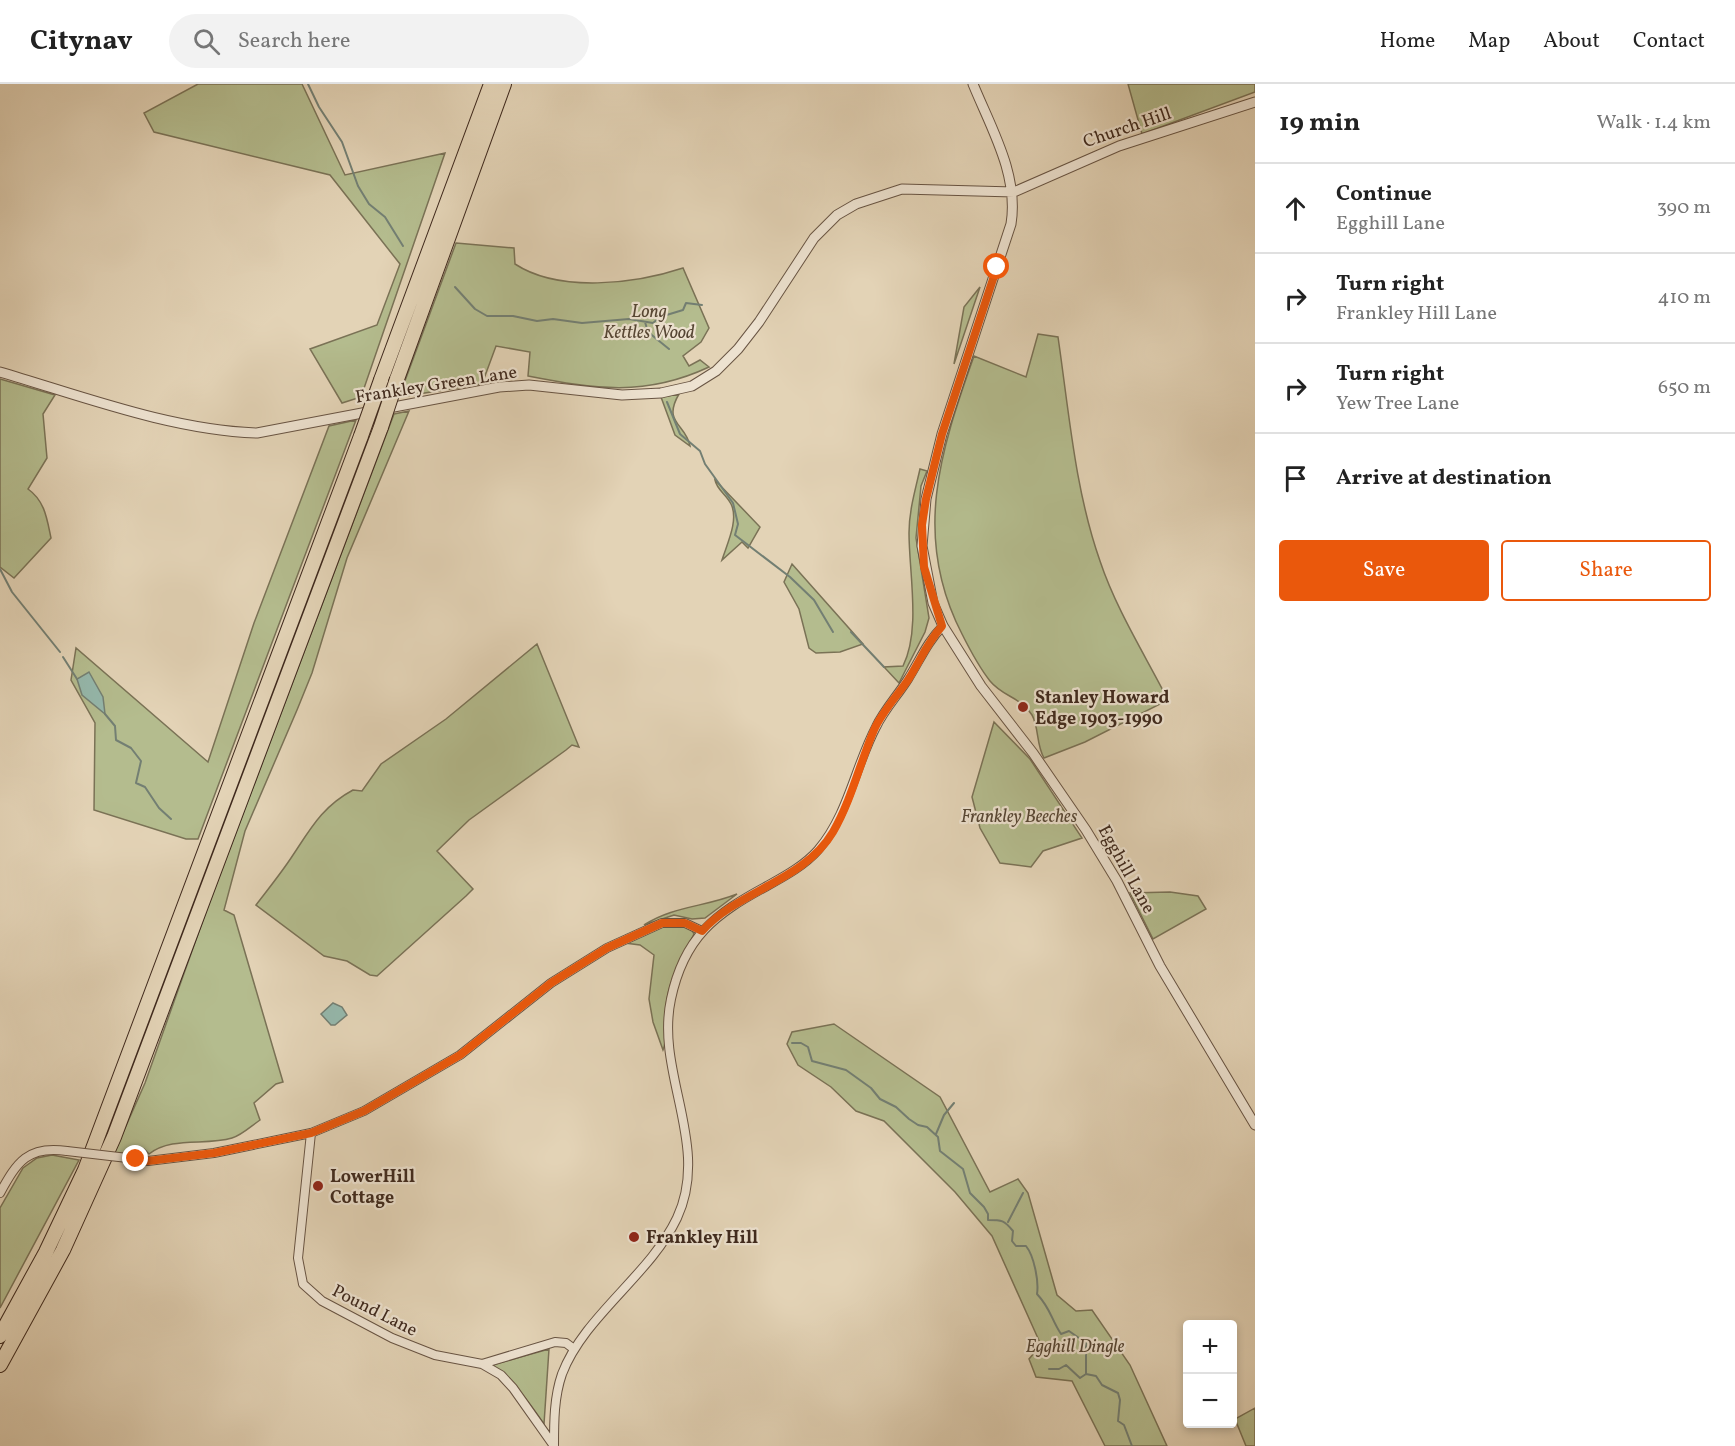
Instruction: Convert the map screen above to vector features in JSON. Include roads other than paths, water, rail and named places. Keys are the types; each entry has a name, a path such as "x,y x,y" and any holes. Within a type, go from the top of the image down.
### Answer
{"highway":[{"path":"0,1336 46,1252 85,1170 491,84"},
{"path":"0,1365 63,1250 114,1137 381,427 504,84"}],"street":[{"path":"973,84 1014,192"},
{"name":"Church Hill","path":"1014,192 1033,181 1119,146 1255,102"},
{"name":"Frankley Green Lane","path":"0,372 171,421 217,432 247,433 285,428 499,387 540,386 622,395 678,391 702,381 738,349 759,322 814,238 826,224 849,207 902,189 1014,192"},
{"name":"Egghill Lane","path":"1014,192 1011,224 942,434 926,499 922,525 924,567 942,626 981,687 1033,753 1086,830 1117,881 1160,966 1255,1125"},
{"path":"554,1446 558,1392 562,1375 574,1349 662,1245 678,1217 687,1183 689,1151 685,1121 669,1056 668,1016 671,997 683,964 702,931 728,907 799,867 816,853 833,832 876,726 909,677 929,640 942,626"},
{"path":"0,1193 12,1171 27,1155 47,1149 148,1161 214,1153 311,1133 364,1111 460,1055 551,983 607,948 662,923 685,923 702,931"},
{"name":"Pound Lane","path":"311,1133 298,1258 303,1284 322,1301 392,1338 435,1355 482,1364 501,1375 513,1388 554,1446"},
{"name":"Pound Lane","path":"482,1364 555,1342 566,1344 574,1349"}],"water":[{"path":"89,672 103,697 105,714 82,695 77,679"},
{"path":"333,1003 342,1007 347,1015 335,1025 331,1025 321,1014"}],"waterway":[{"path":"308,84 319,107 342,142 358,186 369,204 385,217 403,246"},
{"path":"455,287 475,309 487,316 513,316 537,321 553,319 582,323 629,319 653,323 660,317 683,310 686,303 702,305"},
{"path":"645,322 648,332 669,349"},
{"path":"667,402 680,434 700,451 705,464 733,503 738,524 735,535 790,577 814,600 833,632"},
{"path":"0,569 12,592 60,652"},
{"path":"851,632 884,667"},
{"path":"63,657 77,679"},
{"path":"105,714 115,726 116,740 131,748 141,761 136,783 145,787 159,808 171,819"},
{"path":"792,1043 801,1043 808,1047 812,1061 846,1070 871,1088 880,1099 896,1107 918,1125 927,1127 938,1137 940,1151 963,1169 970,1193 984,1207 988,1220 1005,1223 1013,1231 1012,1241 1016,1246 1026,1246 1029,1250 1035,1269 1037,1294 1061,1334 1069,1331 1086,1343 1086,1374 1096,1376 1102,1385 1118,1393 1120,1400 1118,1421 1124,1425 1132,1446"},
{"path":"936,1134 944,1115 954,1103"},
{"path":"1008,1222 1023,1193"},
{"path":"1049,1369 1059,1369 1066,1365 1080,1378 1086,1374"}],"place":[{"name":"Stanley Howard Edge 1903-1990","path":"1023,707"},
{"name":"LowerHill Cottage","path":"318,1186"},
{"name":"Frankley Hill","path":"634,1237"}],"park label":[{"name":"Long Kettles Wood","path":"649,321"},
{"name":"Frankley Beeches","path":"1019,816"},
{"name":"Egghill Dingle","path":"1075,1346"}]}
